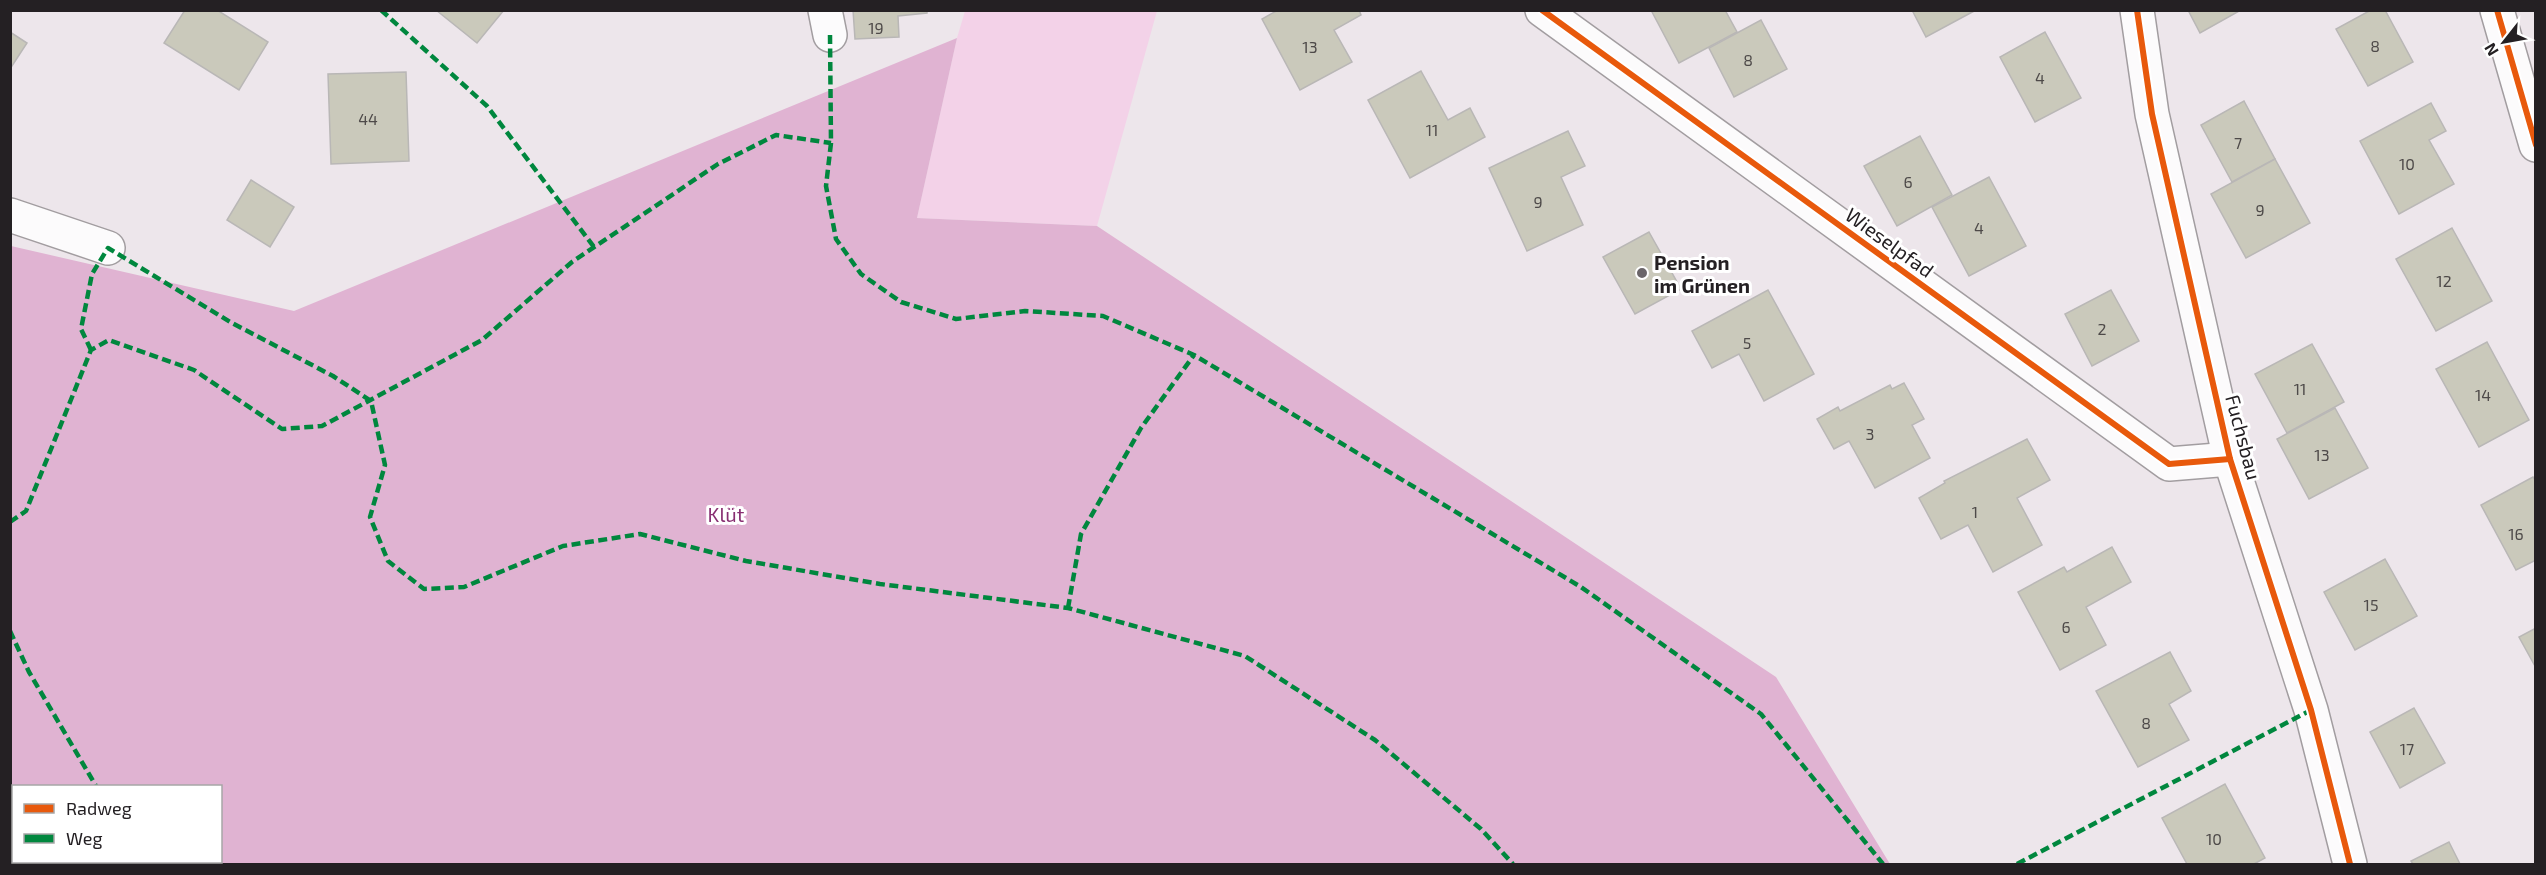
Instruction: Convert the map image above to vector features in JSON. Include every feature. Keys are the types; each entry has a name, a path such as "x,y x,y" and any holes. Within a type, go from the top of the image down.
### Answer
{"street":[{"name":"Wieselpfad","path":"1542,10 2169,464 2230,459"},
{"name":"Fuchsbau","path":"2137,10 2152,114 2230,459 2311,710 2350,864"},
{"path":"2497,10 2535,145"},
{"path":"10,215 108,248"}],"shaded area":[{"path":"965,11 1157,11 1097,226 917,218"}],"green space":[{"name":"Klüt","path":"957,38 917,218 1097,226 1776,677 1890,864 11,864 11,246 294,311"}],"building":[{"path":"185,10 217,10 268,42 239,90 164,43"},
{"path":"436,10 504,10 477,43"},
{"path":"853,10 927,10 927,13 898,16 899,37 855,39"},
{"path":"1278,10 1359,10 1361,15 1334,30 1352,62 1300,90 1262,19"},
{"path":"1651,10 1725,10 1737,32 1679,63"},
{"path":"1912,10 1976,10 1926,37"},
{"path":"2188,10 2241,10 2200,33"},
{"path":"2371,10 2385,10 2413,62 2368,86 2336,29"},
{"path":"1761,20 1787,69 1734,97 1709,48"},
{"path":"10,32 27,43 10,69"},
{"path":"2045,32 2081,98 2035,122 2000,57"},
{"path":"1421,71 1448,120 1470,108 1485,137 1410,178 1368,100"},
{"path":"406,72 409,161 331,164 328,74"},
{"path":"2244,101 2275,159 2232,182 2201,125"},
{"path":"2431,103 2446,131 2429,140 2454,184 2399,214 2360,141"},
{"path":"1568,131 1585,166 1561,177 1583,225 1527,251 1489,168"},
{"path":"1920,136 1952,195 1897,226 1864,166"},
{"path":"2275,159 2310,223 2246,258 2211,194"},
{"path":"1989,177 2026,246 1969,276 1932,207"},
{"path":"251,180 294,207 270,247 227,220"},
{"path":"2452,228 2492,301 2436,331 2396,259"},
{"name":"Pension im Grünen","path":"1649,232 1681,289 1635,314 1603,257"},
{"path":"1768,290 1814,374 1764,401 1739,354 1712,368 1692,331"},
{"path":"2111,290 2139,341 2092,366 2065,314"},
{"path":"2487,342 2529,420 2479,447 2436,369"},
{"path":"2312,344 2344,402 2287,433 2255,374"},
{"path":"1904,383 1924,419 1912,425 1930,458 1875,488 1849,441 1834,449 1817,419 1838,407 1840,411 1890,385 1892,389"},
{"path":"2335,408 2368,468 2309,499 2277,439"},
{"path":"2027,439 2050,480 2017,498 2042,545 1993,572 1968,525 1941,539 1919,498 1945,483 1944,481"},
{"path":"2533,477 2536,481 2536,560 2516,570 2481,505"},
{"path":"2112,547 2131,582 2086,607 2106,645 2060,670 2018,592 2064,567 2067,572"},
{"path":"2385,559 2417,616 2355,650 2324,592"},
{"path":"2536,628 2536,668 2519,637"},
{"path":"2170,652 2191,691 2169,704 2189,740 2138,767 2096,691"},
{"path":"2414,708 2445,763 2400,788 2370,732"},
{"path":"2225,784 2265,858 2254,864 2187,864 2162,818"},
{"path":"2449,842 2460,864 2413,864 2411,861"}],"marked path":[{"path":"381,10 487,106 594,247"},
{"path":"830,35 831,143 826,186 836,239 861,274 901,302 956,319 1025,311 1103,316 1194,355 1581,587 1761,714 1883,864"},
{"path":"10,522 26,511 91,350 109,340 194,370 282,429 322,426 482,340 572,262 718,164 776,135 831,143"},
{"path":"91,350 81,329 92,274 108,248 232,323 333,376 371,401 385,465 370,517 388,561 424,589 464,587 563,546 640,534 746,561 880,584 1068,608 1245,656 1375,740 1481,829 1513,864"},
{"path":"1068,608 1081,534 1141,428 1194,355"},
{"path":"10,631 29,672 95,785"},
{"path":"2017,864 2311,710"}],"cycle path":[{"path":"1542,10 2169,464 2230,459"},
{"path":"2137,10 2152,114 2230,459 2311,710 2350,864"},
{"path":"2497,10 2536,145"}],"place":[{"name":"Pension im Grünen","path":"1642,273"}]}
